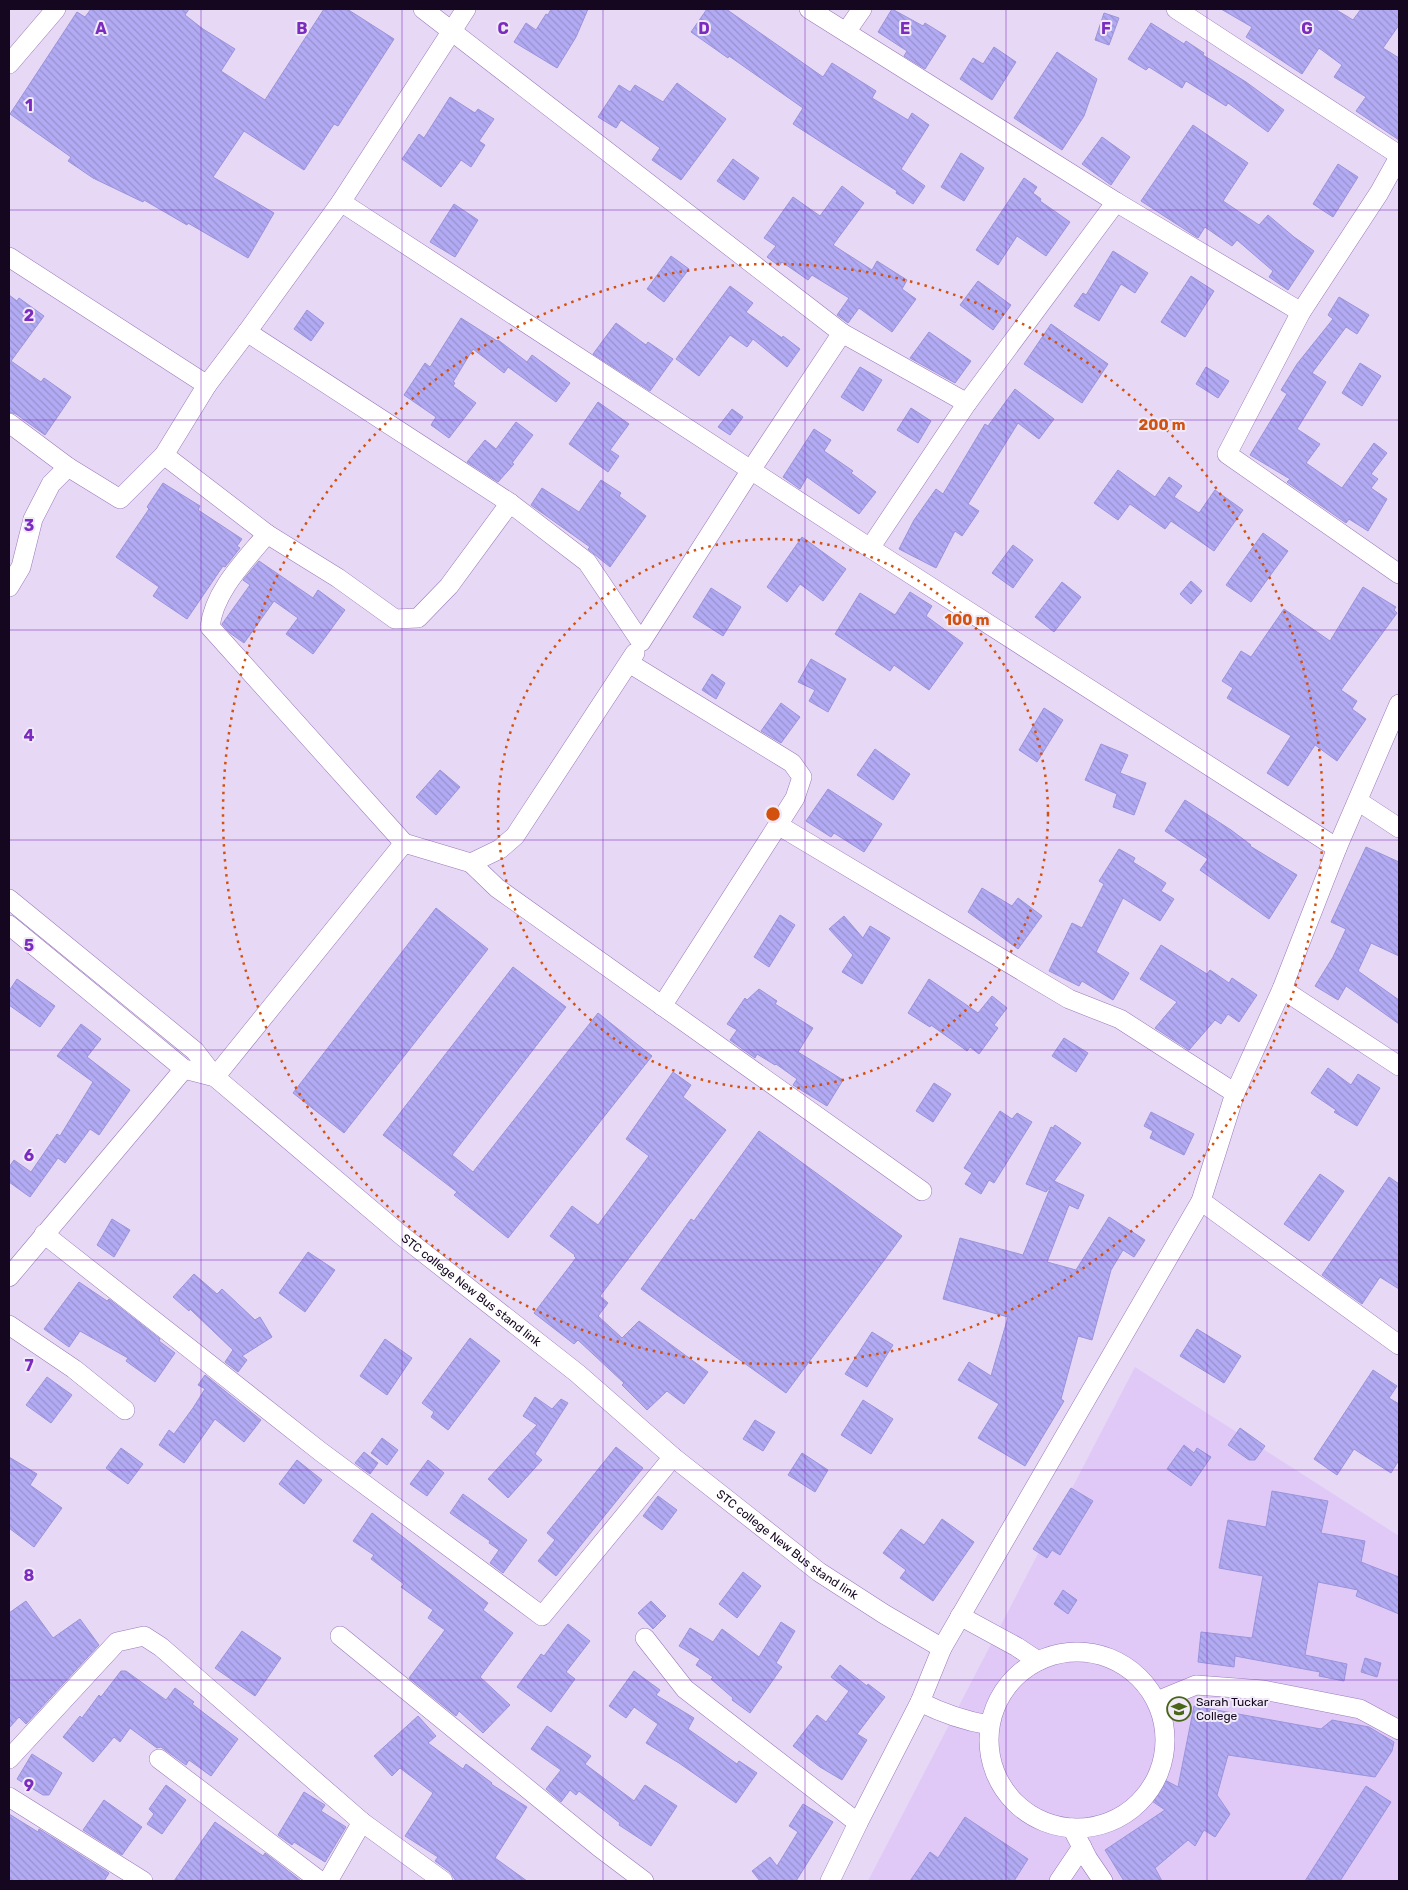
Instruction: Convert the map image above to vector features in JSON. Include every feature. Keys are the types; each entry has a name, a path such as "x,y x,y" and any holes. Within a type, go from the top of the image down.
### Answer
{"street":[{"path":"9,64 56,9"},
{"path":"423,9 842,333 967,403"},
{"path":"9,423 68,467 120,499 164,456 207,385 341,202 466,9"},
{"path":"809,9 1116,202 1302,312"},
{"path":"846,32 862,9"},
{"path":"1176,9 1399,156 1379,193 1302,312 1227,454 1399,574"},
{"path":"341,202 870,548 1337,848"},
{"path":"870,548 967,403 1116,202"},
{"path":"9,257 207,385"},
{"path":"247,332 510,503 586,562 641,642"},
{"path":"470,862 500,849 515,836 630,663 641,642 751,470 842,333"},
{"path":"164,456 267,534 338,578 395,619 418,618 449,586 510,503"},
{"path":"9,587 22,567 33,519 51,484 68,467"},
{"path":"267,534 230,580 212,615 210,627 404,843 470,862 497,888 922,1191"},
{"path":"630,663 792,763 802,777 796,798 662,1006"},
{"path":"830,1881 920,1702 942,1648 1201,1201 1235,1093 1282,990 1337,848 1399,704"},
{"path":"1358,801 1399,828"},
{"path":"778,825 1069,999 1120,1019 1235,1093"},
{"path":"9,899 195,1051 215,1077 404,843"},
{"name":"STC college New Bus stand link","path":"12,935 184,1069 215,1077 401,1234 577,1373 673,1457 820,1572 884,1614 942,1648"},
{"path":"1282,990 1399,1066"},
{"path":"9,1278 184,1069"},
{"path":"1201,1201 1399,1345"},
{"path":"44,1234 321,1452 542,1616 673,1457"},
{"path":"9,1325 74,1369 125,1410"},
{"path":"960,1616 1038,1660"},
{"path":"9,1759 117,1642 144,1636 160,1647 362,1822 443,1881"},
{"path":"340,1636 599,1847 644,1881"},
{"path":"645,1638 685,1689 858,1823"},
{"path":"1067,1652 1098,1654 1126,1666 1138,1676 1157,1701 1165,1730 1166,1746 1164,1761 1151,1789 1142,1801 1117,1819 1087,1828 1057,1826 1035,1817 1016,1804 998,1779 989,1749 989,1725 996,1704 1003,1691 1019,1674 1038,1660 1067,1652"},
{"path":"1157,1701 1196,1685 1263,1690 1360,1709 1399,1730"},
{"path":"920,1702 936,1710 989,1725"},
{"path":"159,1760 320,1881"},
{"path":"9,1797 143,1881"},
{"path":"328,1881 362,1822"},
{"path":"1072,1828 1103,1881"},
{"path":"1059,1881 1082,1847"}],"shaded area":[{"name":"Sarah Tuckar College","path":"1135,1367 1399,1536 1399,1881 868,1881"}],"building":[{"path":"91,9 189,9 185,15 235,49 221,71 265,100 324,9 347,9 394,39 338,126 334,124 304,170 244,131 213,177 274,213 248,258 144,200 143,202 93,178 68,161 71,157 10,114 77,12 85,17"},
{"path":"551,9 588,9 576,37 557,68 514,42 526,23 536,30"},
{"path":"707,9 726,9 823,77 832,63 876,91 872,98 908,120 912,113 929,125 901,169 925,186 913,204 896,193 897,191 793,124 803,108 691,32"},
{"path":"892,9 923,26 925,23 946,36 925,69 904,56 907,51 878,32"},
{"path":"1221,9 1335,9 1353,20 1361,9 1399,9 1399,25 1383,48 1399,58 1399,140 1356,111 1366,97 1334,77 1342,65 1319,48 1302,74 1246,37 1252,27"},
{"path":"1104,13 1119,18 1109,45 1095,40"},
{"path":"1151,23 1184,44 1186,41 1204,53 1203,55 1246,82 1284,110 1268,132 1228,103 1226,106 1186,81 1182,88 1149,67 1146,70 1128,59"},
{"path":"994,47 1016,62 992,100 960,79 973,58 983,64"},
{"path":"1057,52 1097,79 1084,116 1062,150 1014,118"},
{"path":"677,83 726,119 681,180 652,160 660,148 621,120 616,128 598,117 619,85 630,92 635,85 663,102"},
{"path":"450,97 475,113 478,109 494,119 479,141 485,145 471,167 461,160 441,187 402,159 419,134 424,138"},
{"path":"1193,125 1248,163 1223,201 1259,225 1268,215 1314,251 1288,290 1269,277 1273,271 1237,240 1232,246 1205,227 1198,238 1141,201"},
{"path":"1102,137 1130,157 1111,185 1082,164"},
{"path":"961,153 984,168 964,201 941,187"},
{"path":"733,159 759,178 744,200 717,181"},
{"path":"1338,164 1358,177 1333,217 1313,204"},
{"path":"1024,178 1037,187 1033,193 1041,199 1040,201 1070,222 1046,256 1017,236 998,265 976,250"},
{"path":"842,186 864,203 833,245 872,270 877,261 907,280 902,289 916,299 892,332 859,308 848,323 837,315 849,298 812,275 808,280 782,262 779,266 767,257 776,246 764,238 793,197 820,216"},
{"path":"454,204 478,220 455,257 430,242"},
{"path":"1113,251 1148,273 1135,293 1121,284 1099,321 1074,306 1083,293 1086,295"},
{"path":"671,256 689,269 664,302 647,289"},
{"path":"1191,276 1214,291 1185,337 1161,322"},
{"path":"978,281 1011,305 993,330 960,305"},
{"path":"730,286 753,303 746,312 800,349 787,367 753,339 747,347 730,335 699,376 676,359"},
{"path":"9,295 17,301 19,298 44,316 11,361 41,382 44,378 71,397 45,435 16,414 9,412"},
{"path":"1339,297 1369,315 1357,334 1346,327 1312,373 1326,382 1297,429 1320,444 1306,463 1342,488 1374,443 1387,453 1371,474 1378,479 1371,488 1387,499 1368,531 1349,519 1346,523 1287,482 1290,479 1250,455 1287,394 1281,390 1297,364 1333,319 1328,315"},
{"path":"307,310 324,323 311,341 294,329"},
{"path":"461,318 498,340 527,362 532,355 570,383 556,402 508,367 504,373 473,349 453,382 455,383 453,386 476,403 449,438 431,425 436,417 404,395 425,363 430,367"},
{"path":"616,323 646,345 648,342 673,359 650,391 593,354"},
{"path":"1051,324 1108,364 1082,403 1024,364"},
{"path":"929,332 971,361 955,383 910,358"},
{"path":"1360,363 1381,376 1362,406 1342,393"},
{"path":"860,367 882,380 863,411 841,397"},
{"path":"1206,367 1229,381 1218,398 1196,384"},
{"path":"1015,389 1054,419 1039,439 1018,423 968,504 979,511 962,536 955,531 936,568 899,549 914,520 936,489 943,494 985,424 988,426"},
{"path":"598,402 629,424 610,450 619,456 608,472 569,444"},
{"path":"911,408 931,421 918,443 897,430"},
{"path":"732,409 743,417 730,435 718,427"},
{"path":"516,422 533,435 512,463 514,464 498,482 467,462 485,440 496,449"},
{"path":"814,429 831,440 824,451 853,471 851,473 876,492 859,514 807,477 800,489 783,477"},
{"path":"1118,470 1155,497 1169,477 1182,486 1174,497 1199,513 1215,490 1243,510 1214,551 1171,521 1165,529 1130,504 1118,520 1094,503"},
{"path":"601,480 621,493 619,496 646,516 610,567 588,549 590,547 531,505 542,488 579,512"},
{"path":"163,483 200,506 198,510 242,539 237,546 240,548 225,567 223,566 187,619 153,596 159,587 116,557 149,509 147,507"},
{"path":"1263,533 1288,551 1251,602 1226,585"},
{"path":"802,537 846,569 823,601 800,584 787,602 767,587"},
{"path":"1013,545 1033,560 1013,588 992,573"},
{"path":"259,561 313,598 318,590 345,610 313,654 286,634 298,618 274,601 244,643 230,633 222,624 250,585 243,580"},
{"path":"1191,581 1202,591 1191,604 1180,594"},
{"path":"1062,582 1081,597 1054,632 1035,617"},
{"path":"1363,587 1396,607 1394,610 1397,613 1341,690 1357,701 1352,709 1366,719 1337,761 1315,745 1288,786 1267,773 1291,736 1227,698 1233,688 1222,681 1241,651 1251,657 1284,609 1330,641"},
{"path":"711,588 741,607 723,636 693,617"},
{"path":"910,592 932,606 926,616 963,643 929,690 894,665 890,671 835,634 860,593 895,615"},
{"path":"811,659 846,679 828,712 809,701 815,690 798,682"},
{"path":"712,674 725,683 716,699 702,690"},
{"path":"781,703 800,717 781,743 761,731"},
{"path":"1044,708 1063,720 1037,762 1019,750"},
{"path":"1101,744 1128,755 1120,773 1146,783 1134,815 1113,807 1117,794 1085,780"},
{"path":"875,749 910,774 893,800 857,775"},
{"path":"440,770 460,787 436,815 416,797"},
{"path":"828,789 882,824 864,852 834,833 831,837 806,821"},
{"path":"1185,800 1231,830 1250,846 1297,875 1269,919 1200,870 1208,859 1165,831"},
{"path":"1366,847 1399,862 1399,956 1371,943 1358,971 1399,1000 1399,1024 1346,986 1338,1000 1315,986 1333,957 1346,929 1331,922"},
{"path":"1119,849 1135,858 1133,862 1166,883 1161,891 1174,899 1160,921 1123,898 1096,952 1129,973 1113,1000 1082,981 1079,986 1049,971 1072,923 1082,928 1104,884 1099,881"},
{"path":"982,888 1012,906 1018,898 1042,916 1018,949 968,912"},
{"path":"436,908 488,949 344,1133 293,1093"},
{"path":"780,915 795,925 769,967 754,957"},
{"path":"844,916 863,938 870,926 890,938 862,984 842,972 853,955 829,929"},
{"path":"1161,945 1207,974 1210,970 1229,983 1232,978 1257,995 1239,1022 1228,1014 1221,1024 1215,1020 1189,1050 1155,1028 1177,1002 1140,979"},
{"path":"513,967 566,1007 452,1155 473,1172 598,1013 652,1056 508,1238 454,1195 457,1192 383,1135"},
{"path":"17,979 55,1006 40,1027 9,1005 9,991"},
{"path":"929,979 978,1013 992,996 1007,1008 994,1025 998,1028 979,1054 970,1047 967,1051 931,1025 930,1027 908,1013"},
{"path":"759,989 777,1001 775,1004 813,1028 798,1052 843,1080 827,1106 793,1085 797,1079 776,1064 757,1054 755,1058 730,1040 737,1030 727,1024 745,998 747,1000"},
{"path":"81,1024 101,1039 87,1057 130,1090 99,1135 90,1129 65,1163 58,1158 30,1197 9,1182 9,1167 14,1160 31,1172 57,1134 60,1136 93,1082 57,1056"},
{"path":"1064,1038 1088,1053 1076,1072 1052,1056"},
{"path":"1328,1068 1351,1085 1358,1074 1380,1088 1357,1126 1334,1112 1336,1110 1311,1093"},
{"path":"673,1072 691,1085 683,1097 726,1130 600,1296 608,1303 598,1316 622,1338 639,1321 708,1372 684,1404 667,1391 647,1410 622,1385 624,1383 578,1340 574,1344 534,1313 576,1258 575,1255 550,1236 572,1206 598,1225 649,1156 626,1139"},
{"path":"934,1083 951,1094 933,1122 916,1111"},
{"path":"1000,1111 1012,1119 1017,1113 1032,1122 994,1183 989,1180 981,1194 965,1184 972,1173 964,1168"},
{"path":"1151,1112 1194,1134 1184,1155 1150,1138 1153,1131 1144,1126"},
{"path":"1055,1125 1081,1143 1054,1181 1084,1195 1078,1209 1069,1205 1047,1262 1076,1270 1109,1217 1145,1240 1134,1257 1123,1250 1111,1270 1092,1340 1078,1336 1061,1399 1064,1401 1025,1466 978,1438 999,1404 958,1380 969,1362 991,1376 1008,1317 943,1299 960,1238 1023,1255 1051,1186 1046,1192 1026,1184 1051,1127 1053,1128"},
{"path":"759,1131 902,1236 786,1393 641,1289 691,1219 694,1221"},
{"path":"1320,1174 1344,1191 1309,1241 1284,1224"},
{"path":"1389,1177 1399,1184 1399,1289 1380,1277 1362,1304 1322,1275"},
{"path":"112,1219 130,1230 114,1257 97,1245"},
{"path":"308,1252 335,1270 305,1312 279,1293"},
{"path":"194,1274 217,1294 222,1289 255,1320 260,1317 272,1337 242,1356 247,1360 238,1372 225,1362 233,1350 190,1309 189,1311 173,1297"},
{"path":"79,1282 107,1301 109,1299 175,1353 155,1382 126,1361 128,1358 80,1331 69,1347 44,1329"},
{"path":"1197,1329 1241,1356 1224,1383 1180,1356"},
{"path":"872,1332 893,1345 867,1387 845,1374"},
{"path":"470,1338 500,1361 448,1430 431,1417 434,1412 422,1403"},
{"path":"385,1339 412,1358 387,1395 360,1376"},
{"path":"1373,1370 1397,1386 1389,1398 1399,1404 1399,1460 1391,1473 1354,1449 1337,1475 1314,1459"},
{"path":"205,1375 261,1420 244,1442 215,1419 184,1463 159,1445 169,1430 174,1434 193,1408 205,1389 198,1385"},
{"path":"47,1377 72,1395 51,1423 26,1405"},
{"path":"535,1397 552,1409 561,1399 568,1403 535,1454 542,1460 508,1498 488,1479 537,1425 523,1416"},
{"path":"863,1400 893,1419 871,1454 841,1435"},
{"path":"755,1420 775,1432 763,1451 743,1439"},
{"path":"1240,1428 1265,1446 1255,1460 1249,1460 1228,1445"},
{"path":"382,1438 398,1450 387,1465 371,1453"},
{"path":"1184,1445 1194,1453 1197,1448 1211,1457 1191,1486 1167,1469"},
{"path":"616,1447 643,1468 556,1576 538,1561 555,1540 547,1533"},
{"path":"121,1448 143,1464 128,1484 106,1468"},
{"path":"364,1452 378,1463 370,1474 355,1463"},
{"path":"802,1453 828,1470 815,1492 788,1475"},
{"path":"9,1457 37,1474 30,1485 62,1508 34,1547 9,1528"},
{"path":"297,1460 322,1480 304,1504 279,1484"},
{"path":"428,1460 444,1473 427,1496 410,1484"},
{"path":"1071,1488 1093,1501 1060,1555 1052,1550 1047,1558 1033,1549"},
{"path":"1272,1491 1328,1501 1321,1533 1365,1541 1361,1562 1399,1577 1399,1614 1356,1596 1358,1590 1318,1582 1305,1655 1347,1664 1344,1681 1319,1676 1320,1672 1235,1656 1234,1667 1198,1662 1201,1632 1252,1638 1263,1576 1219,1568 1228,1520 1266,1527"},
{"path":"463,1494 527,1540 503,1573 490,1563 499,1550 489,1543 490,1541 450,1513"},
{"path":"658,1496 677,1510 662,1530 643,1516"},
{"path":"372,1513 488,1603 483,1610 513,1633 480,1677 510,1705 483,1733 459,1711 456,1716 409,1678 445,1630 428,1618 433,1610 401,1587 404,1584 371,1559 374,1555 353,1541"},
{"path":"942,1519 974,1542 933,1601 900,1578 906,1570 883,1553 901,1529 924,1545"},
{"path":"743,1572 761,1586 737,1618 719,1604"},
{"path":"1063,1590 1077,1600 1068,1614 1054,1604"},
{"path":"26,1601 53,1638 80,1619 99,1645 26,1724 19,1717 9,1728 9,1613"},
{"path":"651,1601 666,1616 653,1629 638,1613"},
{"path":"781,1622 795,1631 776,1663 782,1667 750,1713 732,1700 733,1698 711,1679 713,1677 696,1665 700,1659 679,1646 690,1628 713,1642 722,1629 759,1657"},
{"path":"568,1624 590,1641 566,1672 575,1679 551,1712 517,1687 541,1654 544,1656"},
{"path":"242,1631 281,1658 255,1696 215,1668"},
{"path":"1365,1658 1381,1663 1377,1677 1361,1672"},
{"path":"840,1665 885,1697 857,1734 867,1740 842,1780 820,1767 793,1746 817,1715 826,1722 849,1691 831,1677"},
{"path":"121,1671 126,1671 166,1700 175,1688 194,1702 192,1704 238,1739 211,1776 189,1760 186,1765 161,1747 157,1748 130,1728 120,1742 114,1737 93,1762 63,1737 80,1716 82,1718 99,1695 101,1697"},
{"path":"634,1671 660,1690 656,1695 694,1718 688,1729 737,1764 739,1761 757,1773 736,1803 679,1763 646,1743 658,1724 634,1707 626,1718 609,1706"},
{"path":"1194,1706 1321,1729 1332,1720 1369,1727 1394,1742 1392,1751 1375,1777 1228,1755 1217,1795 1230,1814 1215,1837 1204,1830 1195,1846 1188,1840 1155,1868 1162,1881 1124,1881 1105,1850 1165,1810 1152,1801 1163,1779 1178,1787"},
{"path":"418,1716 436,1736 428,1743 463,1769 466,1764 491,1784 527,1807 495,1858 527,1881 456,1881 450,1872 435,1861 438,1857 405,1836 433,1793 400,1768 392,1776 374,1756"},
{"path":"547,1726 591,1756 585,1764 634,1801 645,1785 677,1806 651,1846 619,1825 620,1823 579,1791 576,1795 570,1790 561,1802 546,1789 561,1770 531,1749"},
{"path":"32,1754 62,1773 49,1795 43,1795 17,1779"},
{"path":"166,1785 186,1800 162,1834 147,1824 154,1814 149,1809"},
{"path":"1366,1786 1391,1802 1340,1881 1305,1881"},
{"path":"304,1792 325,1805 321,1811 346,1827 325,1862 294,1842 292,1845 278,1835"},
{"path":"104,1800 142,1827 122,1855 83,1830"},
{"path":"803,1804 833,1822 796,1881 760,1881 752,1871 770,1857 777,1866 798,1832 789,1826"},
{"path":"9,1814 38,1832 39,1829 109,1873 104,1881 9,1881"},
{"path":"965,1817 1028,1859 1014,1881 910,1881 930,1852 938,1858"},
{"path":"215,1822 263,1856 265,1853 301,1881 174,1881"}],"place":[{"name":"Sarah Tuckar College","path":"1179,1709"}]}
